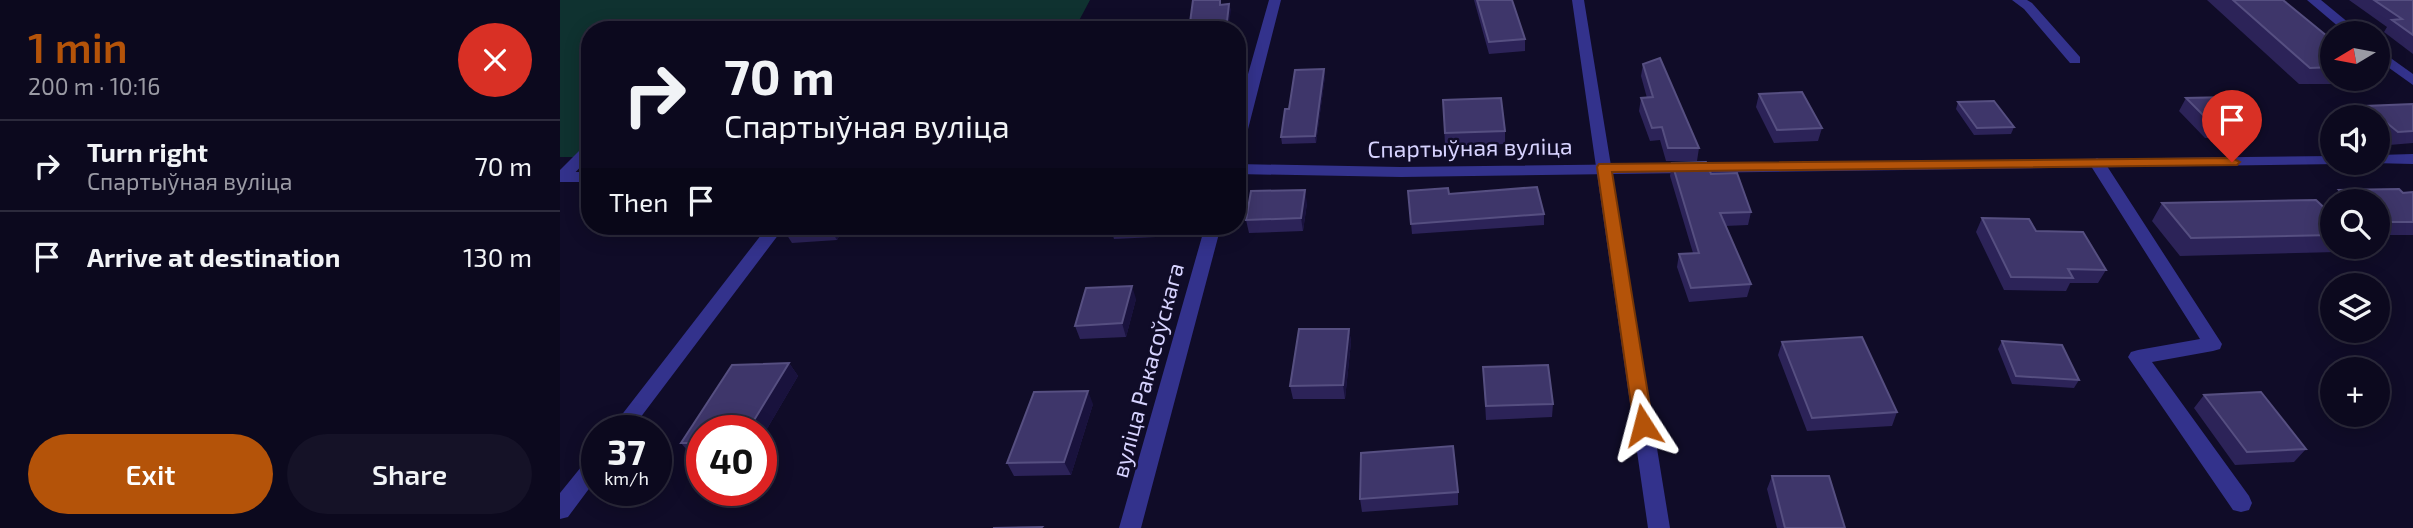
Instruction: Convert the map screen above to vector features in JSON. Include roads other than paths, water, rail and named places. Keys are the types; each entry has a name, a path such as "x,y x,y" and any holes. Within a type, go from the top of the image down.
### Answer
{"street":[{"path":"1246,108 1275,0"},
{"path":"1578,0 1659,528"},
{"path":"2018,0 2028,6 2076,60"},
{"path":"2313,0 2339,21"},
{"path":"2390,63 2413,81"},
{"path":"561,177 581,157"},
{"path":"2390,160 2413,159"},
{"name":"Спартыўная вуліца","path":"1246,169 1401,172 1604,167 2320,161"},
{"path":"2097,163 2213,344 2138,357 2241,503"},
{"path":"561,177 581,177"},
{"path":"632,415 770,235"},
{"name":"вуліца Ракасоўскага","path":"1130,528 1211,235"},
{"path":"560,510 581,482"}]}
